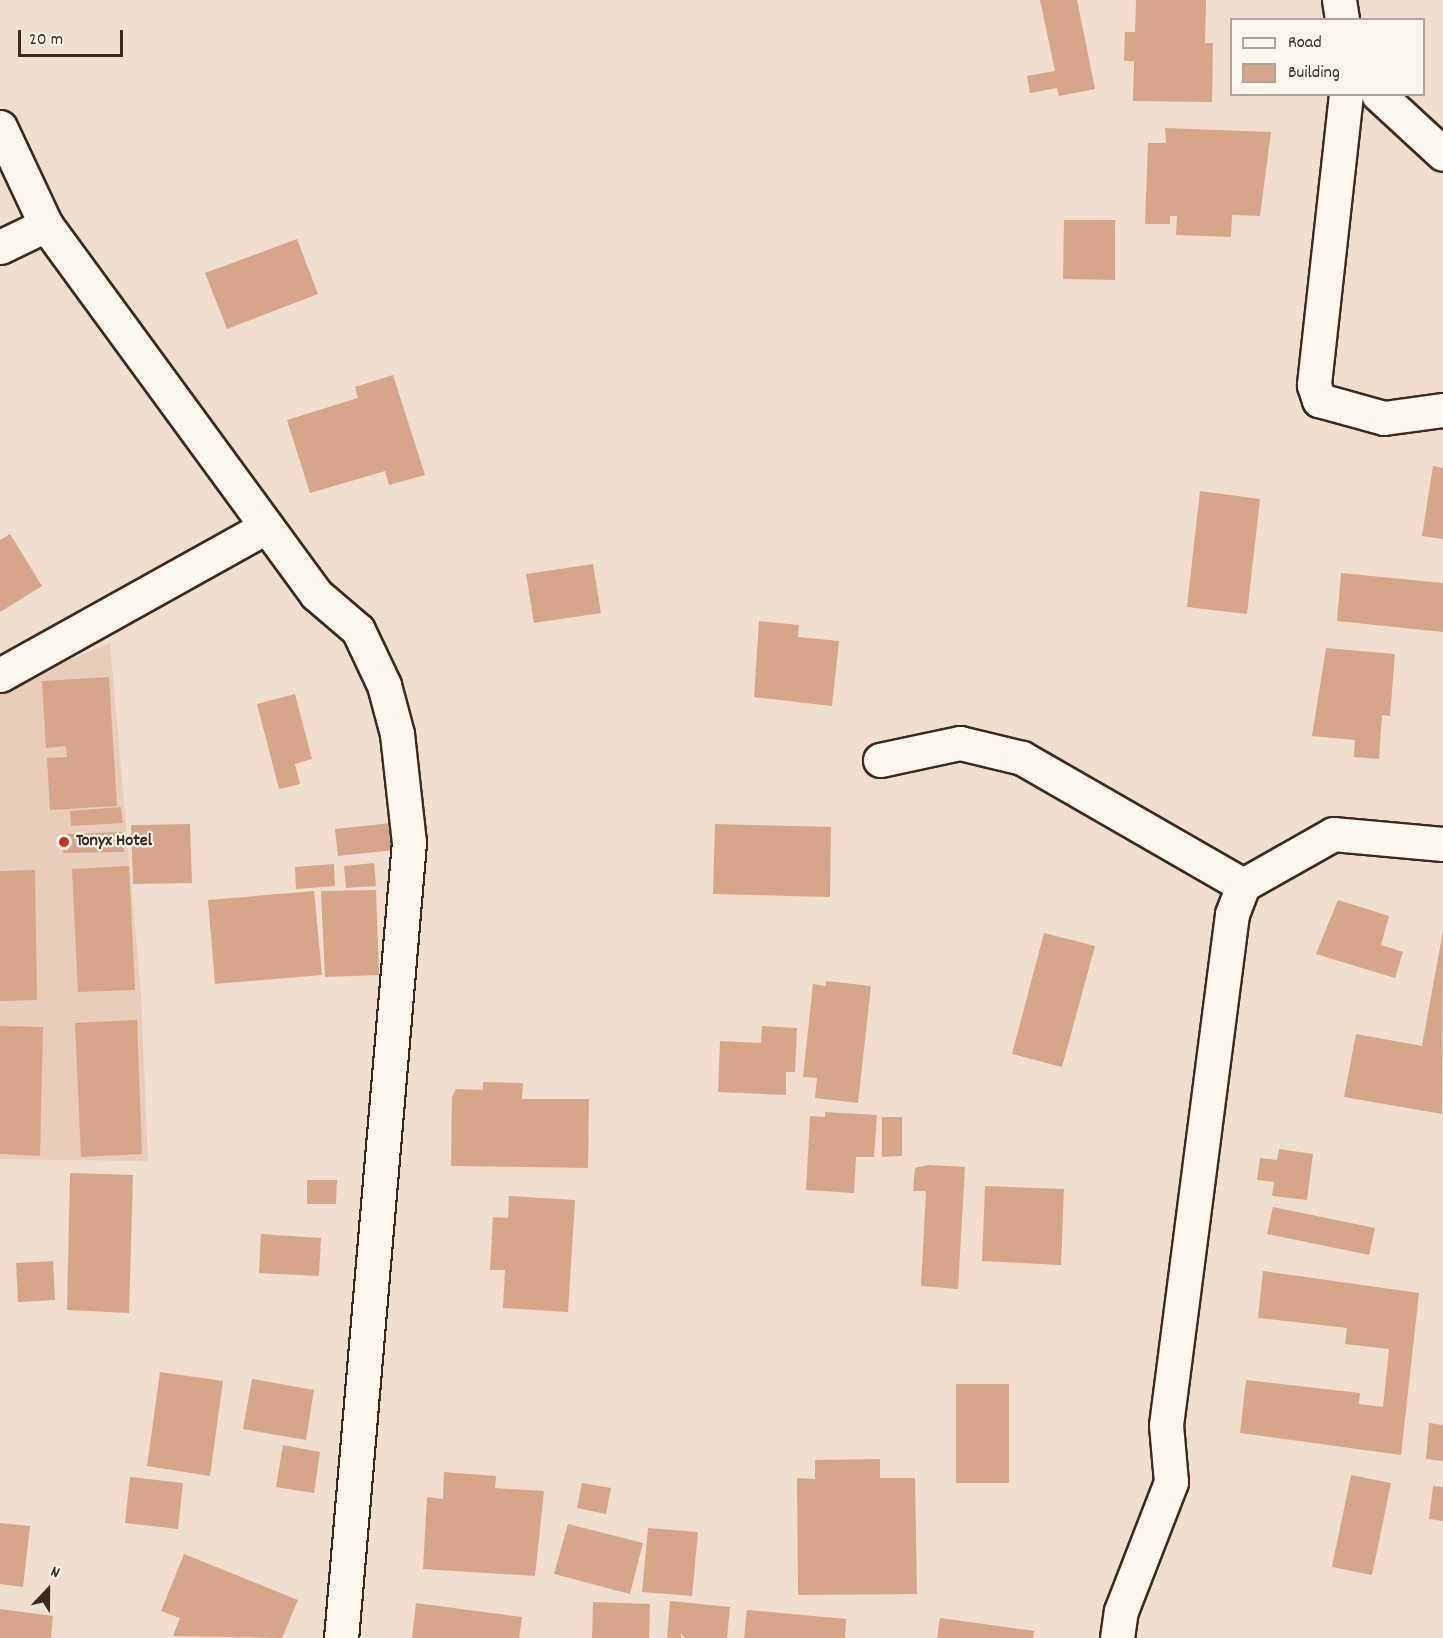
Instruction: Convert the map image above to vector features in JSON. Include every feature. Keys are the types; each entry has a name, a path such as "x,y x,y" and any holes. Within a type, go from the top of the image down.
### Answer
{"street":[{"path":"1339,0 1342,18"},
{"path":"1346,96 1314,385 1320,400 1384,418 1443,410"},
{"path":"1380,96 1443,154"},
{"path":"0,127 46,225 316,594 358,630 384,685 406,779 409,842 341,1638"},
{"path":"0,247 46,225"},
{"path":"0,675 266,527"},
{"path":"880,760 960,743 1022,758 1243,885"},
{"path":"1117,1638 1121,1611 1171,1482 1166,1425 1232,914 1243,885 1333,834 1443,844"}],"shaded area":[{"name":"Tonyx Hotel","path":"110,643 141,994 148,1161 0,1159 0,689"}],"building":[{"path":"1040,0 1077,0 1095,89 1059,96 1057,88 1030,93 1027,76 1055,71"},
{"path":"1136,0 1206,0 1205,43 1213,43 1212,102 1133,101 1134,61 1124,61 1125,32 1135,32"},
{"path":"1165,128 1271,132 1260,216 1232,215 1231,237 1176,235 1177,216 1170,216 1170,224 1145,224 1148,143 1166,143"},
{"path":"1064,220 1115,220 1115,280 1063,279"},
{"path":"297,239 318,294 227,329 205,273"},
{"path":"393,375 425,475 389,485 385,471 310,493 287,420 358,398 355,387"},
{"path":"1433,466 1443,468 1443,539 1422,536"},
{"path":"1200,491 1260,499 1247,614 1187,607"},
{"path":"10,534 42,586 0,612 0,540"},
{"path":"593,564 601,613 534,623 526,574"},
{"path":"1341,573 1443,583 1443,632 1337,621"},
{"path":"759,621 799,625 798,637 839,641 832,706 754,697"},
{"path":"1326,648 1395,654 1390,716 1382,715 1379,759 1354,757 1355,740 1312,736"},
{"path":"109,677 117,806 50,810 47,758 67,757 66,746 46,748 42,681"},
{"path":"295,694 312,759 295,764 300,784 279,789 257,704"},
{"path":"121,807 123,823 71,826 70,811"},
{"path":"391,823 394,850 338,856 335,829"},
{"path":"190,824 192,883 133,884 131,825"},
{"path":"715,824 831,827 830,897 713,894"},
{"path":"123,832 124,852 63,853 63,834"},
{"path":"374,863 376,886 346,888 344,866"},
{"path":"334,864 335,886 296,889 295,867"},
{"path":"129,866 135,990 78,992 72,869"},
{"path":"35,870 37,1000 0,1001 0,871"},
{"path":"376,890 379,975 325,977 321,891"},
{"path":"314,891 322,975 215,984 208,900"},
{"path":"1338,900 1389,916 1381,945 1403,952 1395,978 1316,954"},
{"path":"1443,931 1442,1114 1344,1097 1356,1034 1422,1046"},
{"path":"1044,933 1095,946 1062,1067 1012,1054"},
{"path":"826,981 871,986 858,1103 815,1098 817,1078 803,1077 813,984 826,986"},
{"path":"137,1020 142,1154 81,1157 75,1023"},
{"path":"0,1026 43,1027 40,1156 0,1154"},
{"path":"762,1026 797,1028 795,1072 786,1072 786,1095 718,1092 720,1041 761,1043"},
{"path":"483,1082 523,1083 522,1099 589,1099 588,1168 451,1166 452,1097 456,1089 483,1090"},
{"path":"825,1112 877,1115 874,1157 856,1157 854,1193 806,1190 810,1116 825,1117"},
{"path":"882,1117 902,1117 902,1156 882,1157"},
{"path":"1279,1149 1313,1154 1307,1200 1272,1196 1274,1182 1257,1180 1260,1158 1277,1160"},
{"path":"928,1165 965,1167 958,1289 921,1286 926,1191 913,1191 915,1168"},
{"path":"70,1173 133,1175 129,1313 67,1310"},
{"path":"307,1180 337,1180 336,1204 307,1204"},
{"path":"985,1186 1064,1189 1061,1265 982,1261"},
{"path":"509,1196 575,1200 568,1312 503,1308 505,1270 490,1270 493,1217 508,1218"},
{"path":"1273,1207 1375,1228 1369,1255 1267,1234"},
{"path":"261,1234 321,1238 319,1276 259,1273"},
{"path":"53,1261 55,1300 18,1302 16,1263"},
{"path":"1263,1271 1419,1293 1401,1455 1240,1433 1246,1380 1360,1393 1359,1404 1383,1407 1389,1349 1345,1344 1347,1328 1258,1318"},
{"path":"160,1372 223,1381 210,1476 147,1466"},
{"path":"252,1379 314,1390 306,1440 243,1429"},
{"path":"956,1384 1009,1384 1009,1483 956,1483"},
{"path":"1429,1423 1443,1425 1443,1461 1426,1459"},
{"path":"283,1445 320,1452 314,1493 276,1487"},
{"path":"880,1459 880,1478 915,1478 917,1594 798,1595 797,1478 815,1479 815,1460"},
{"path":"444,1472 496,1476 495,1488 544,1491 535,1576 423,1569 427,1497 443,1499"},
{"path":"1351,1475 1391,1483 1372,1575 1332,1567"},
{"path":"130,1477 183,1483 178,1529 125,1523"},
{"path":"582,1483 611,1488 606,1514 577,1508"},
{"path":"1433,1486 1443,1487 1443,1521 1429,1519"},
{"path":"0,1523 30,1526 23,1587 0,1584"},
{"path":"568,1524 643,1543 630,1594 554,1574"},
{"path":"648,1528 698,1532 692,1596 642,1592"},
{"path":"184,1554 298,1600 282,1638 173,1636 180,1618 161,1611"},
{"path":"670,1601 730,1607 727,1638 685,1638 681,1633 681,1638 667,1638"},
{"path":"593,1602 650,1604 649,1638 592,1638"},
{"path":"416,1603 522,1617 519,1638 412,1638"},
{"path":"0,1609 53,1616 51,1638 0,1638"},
{"path":"747,1610 846,1619 845,1638 744,1638"},
{"path":"940,1618 1034,1631 1033,1638 937,1638"}],"place":[{"name":"Tonyx Hotel","path":"64,842"}]}
